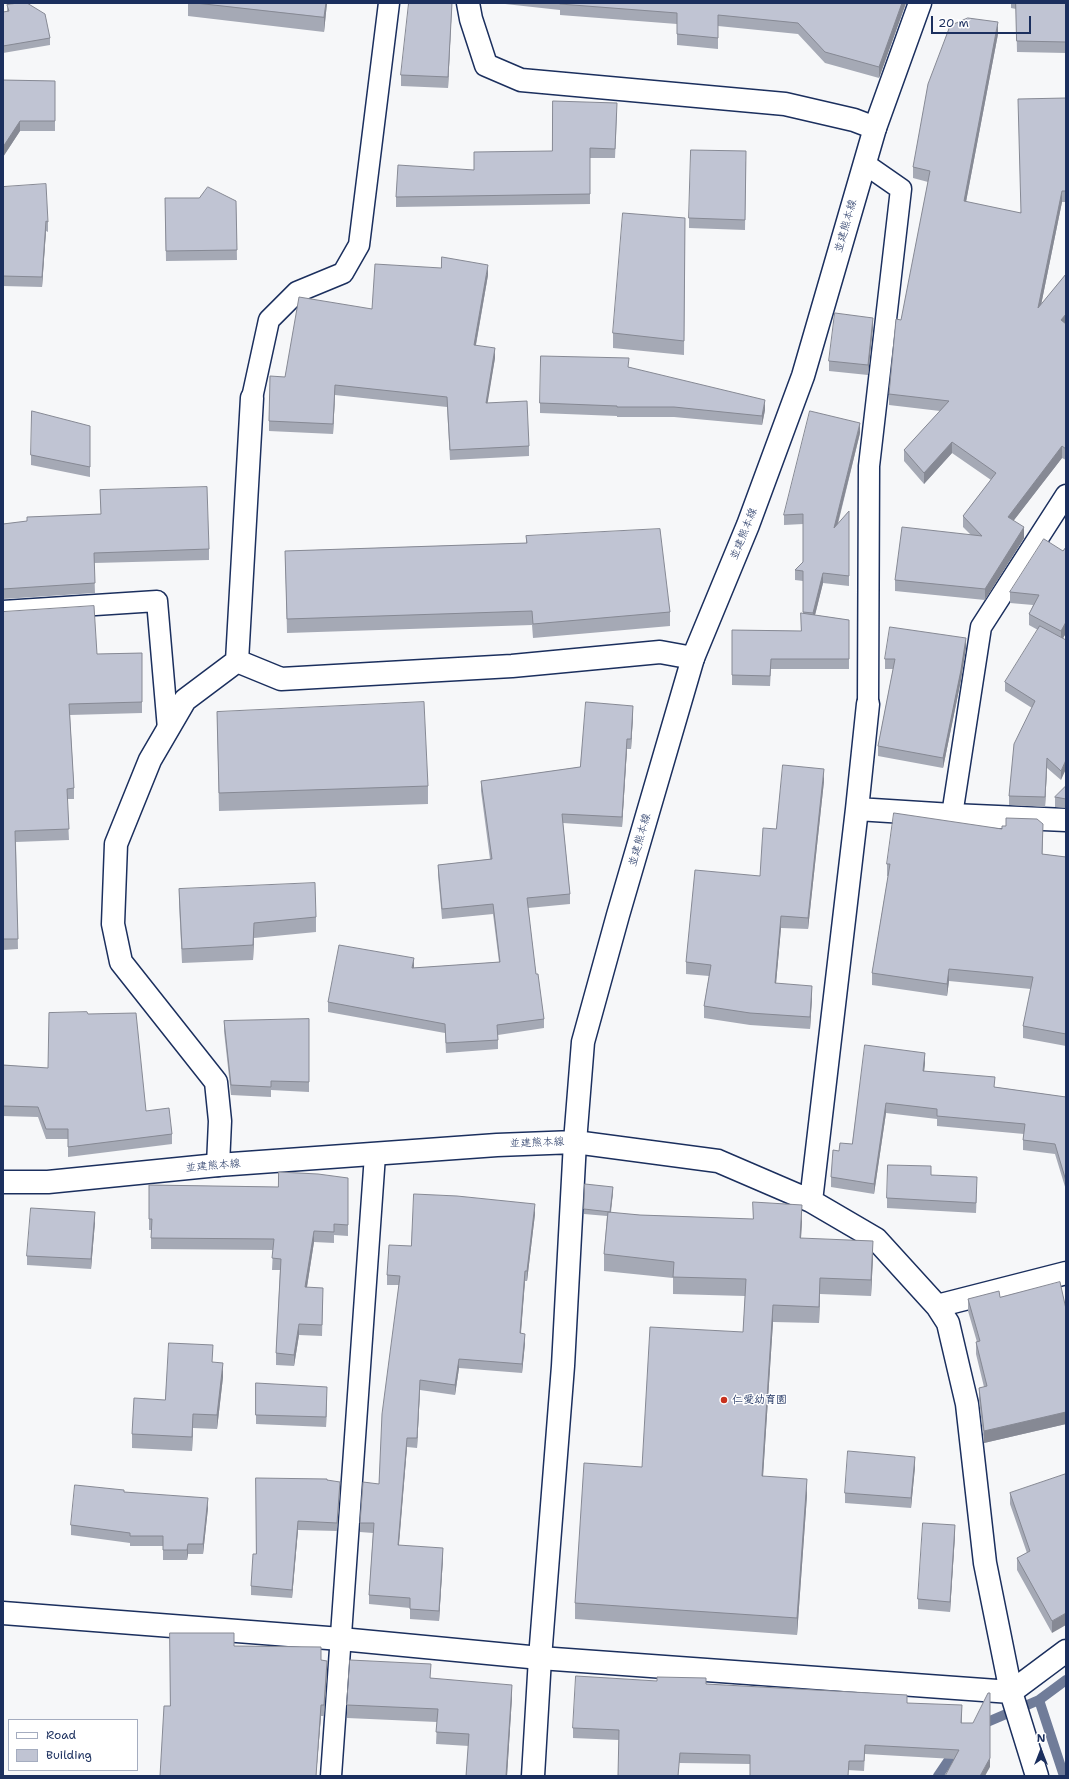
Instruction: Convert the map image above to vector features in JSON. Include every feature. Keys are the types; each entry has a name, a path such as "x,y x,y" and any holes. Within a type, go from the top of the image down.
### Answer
{"street":[{"path":"468,3 471,19 486,65 521,80 785,104 854,120 875,128"},
{"name":"並建熊本線","path":"3,1182 48,1182 218,1165 375,1155 498,1145 575,1142 583,1042 618,915 693,658 748,524 802,376 875,128 920,3"},
{"path":"218,1165 220,1121 216,1082 120,962 113,924 116,844 150,760 184,700 237,660 252,398"},
{"path":"237,660 281,679 512,666 660,652 693,658"},
{"path":"811,1201 868,704"},
{"path":"857,809 1066,820"},
{"path":"534,1776 540,1658 563,1366 575,1142 718,1162 811,1201 876,1239 937,1306 948,1324 966,1404 985,1563 1011,1692 1037,1776"},
{"path":"937,1306 1066,1273"},
{"path":"3,1613 342,1639 540,1658 1011,1692 1066,1650"}],"lane":[{"path":"252,398 269,320 297,292 343,273 359,245 389,3"},
{"path":"865,164 901,190 869,466 868,704"},
{"path":"952,815 980,627 1066,495"},
{"path":"3,611 157,601 168,729"},
{"path":"331,1776 342,1639 375,1155"}],"building":[{"path":"27,3 45,14 50,38 3,46 3,12 9,11 7,5"},
{"path":"196,3 326,3 324,17"},
{"path":"409,3 452,3 448,77 401,75"},
{"path":"560,3 902,3 879,67 825,52 798,23 718,15 718,38 677,34 677,13"},
{"path":"1016,3 1066,3 1066,42 1017,41"},
{"path":"968,18 998,22 964,201 1021,213 1018,99 1066,98 1066,191 1062,191 1038,308 1066,274 1066,314 1061,320 1066,324 1066,449 1062,446 1008,517 1024,527 985,589 895,580 902,527 982,536 963,516 996,473 952,442 924,473 904,450 949,401 889,394 896,319 901,320 930,171 913,167 928,84 950,26"},
{"path":"3,80 55,81 55,121 20,121 3,147"},
{"path":"553,101 617,103 615,149 590,148 590,194 396,197 398,165 474,170 474,152 552,151"},
{"path":"691,150 746,151 745,220 689,218"},
{"path":"46,184 48,222 46,221 42,277 3,276 3,187"},
{"path":"208,187 236,201 237,250 166,251 165,198 199,198"},
{"path":"623,213 685,218 684,341 613,333"},
{"path":"442,257 488,265 474,345 495,348 486,403 527,401 529,446 450,450 447,397 335,385 333,424 269,421 270,376 285,377 299,297 372,309 375,264 441,268"},
{"path":"835,313 873,318 868,365 829,361"},
{"path":"541,356 629,358 628,367 765,400 762,416 674,407 617,407 540,403"},
{"path":"32,411 90,426 90,467 31,455"},
{"path":"810,411 860,423 834,528 849,511 849,576 823,573 813,613 803,612 803,571 795,570 803,562 803,514 784,515"},
{"path":"207,487 209,549 94,553 95,583 3,589 3,524 27,521 27,517 101,514 100,490"},
{"path":"660,529 670,612 533,624 532,611 287,619 285,551 527,543 526,536"},
{"path":"1044,539 1063,551 1066,547 1066,622 1061,631 1029,614 1039,595 1010,592"},
{"path":"94,606 97,654 142,653 142,702 69,704 74,788 67,789 69,829 15,831 18,939 3,939 3,612"},
{"path":"801,613 849,620 849,659 771,659 770,676 732,675 732,630 801,631"},
{"path":"1040,626 1066,640 1066,760 1061,771 1047,758 1045,797 1009,796 1014,744 1035,701 1005,682"},
{"path":"890,627 966,638 943,758 878,746 895,659 885,659"},
{"path":"424,702 428,786 219,793 217,712"},
{"path":"586,702 633,706 631,739 627,739 622,817 562,814 570,894 527,898 536,974 538,974 544,1019 497,1025 498,1040 446,1043 445,1024 328,1002 339,945 414,958 412,968 500,962 493,904 442,909 438,865 492,859 481,781 580,767"},
{"path":"783,765 824,769 808,918 781,916 775,983 812,986 810,1017 750,1013 704,1006 711,965 686,962 695,870 760,876 763,828 776,829"},
{"path":"1066,786 1066,799 1055,797"},
{"path":"894,813 1002,829 1002,826 1006,826 1006,818 1037,819 1043,824 1042,854 1066,857 1066,1034 1023,1026 1033,977 949,969 947,984 872,973 890,864 887,864"},
{"path":"315,883 316,917 254,923 253,945 182,949 179,889"},
{"path":"87,1012 88,1014 136,1013 146,1111 169,1108 172,1134 68,1147 68,1129 46,1129 38,1107 3,1106 3,1065 48,1068 49,1013"},
{"path":"309,1019 309,1082 271,1081 271,1087 231,1085 224,1021"},
{"path":"865,1045 925,1053 923,1071 995,1077 994,1087 1066,1097 1066,1181 1055,1144 1023,1140 1025,1124 937,1116 937,1109 886,1103 874,1184 831,1177 833,1150 839,1151 840,1143 852,1144"},
{"path":"888,1165 931,1166 931,1175 977,1177 976,1203 887,1198"},
{"path":"279,1172 318,1174 348,1178 348,1225 334,1224 334,1232 314,1231 305,1287 323,1288 322,1325 299,1324 294,1355 276,1353 281,1259 272,1258 274,1239 151,1238 152,1219 149,1219 149,1185 278,1187"},
{"path":"585,1184 613,1187 610,1212 584,1209"},
{"path":"414,1194 457,1196 535,1204 527,1271 525,1271 520,1333 525,1334 522,1364 459,1359 455,1385 420,1380 417,1438 407,1438 398,1545 443,1548 439,1611 410,1609 410,1598 369,1595 374,1523 360,1523 363,1482 379,1484 382,1414 400,1276 387,1275 389,1245 411,1246"},
{"path":"753,1202 802,1205 800,1238 873,1241 871,1280 820,1278 819,1307 773,1305 762,1476 807,1479 797,1618 575,1603 584,1463 642,1467 650,1327 743,1332 746,1279 673,1277 674,1262 604,1254 608,1212 640,1215 753,1219"},
{"path":"31,1208 95,1212 91,1259 27,1256"},
{"path":"1060,1282 1066,1309 1066,1412 984,1431 979,1388 987,1386 976,1342 980,1341 968,1299 999,1291 1000,1297"},
{"path":"169,1343 213,1345 212,1362 223,1363 217,1415 193,1414 192,1437 132,1434 134,1398 165,1400"},
{"path":"256,1383 327,1387 326,1417 256,1415"},
{"path":"848,1451 915,1457 911,1498 845,1493"},
{"path":"1066,1474 1066,1613 1052,1621 1017,1558 1030,1551 1010,1493"},
{"path":"256,1478 327,1479 340,1482 337,1523 298,1521 292,1590 251,1586 253,1554 256,1554"},
{"path":"75,1485 124,1490 124,1492 208,1498 203,1544 188,1544 187,1550 163,1550 163,1536 130,1536 130,1533 71,1525"},
{"path":"923,1523 955,1525 950,1602 918,1599"},
{"path":"170,1633 234,1633 234,1646 321,1647 321,1660 327,1661 324,1705 321,1705 316,1776 160,1776 164,1706 170,1706"},
{"path":"350,1660 431,1664 430,1678 512,1685 506,1776 466,1776 469,1734 436,1732 438,1709 347,1705"},
{"path":"576,1676 657,1681 657,1677 706,1678 706,1684 907,1695 907,1703 962,1705 961,1723 973,1723 988,1693 990,1693 990,1758 980,1776 945,1776 959,1750 865,1745 864,1761 849,1761 848,1776 750,1776 750,1755 680,1753 678,1776 618,1776 619,1730 573,1728"}],"waterway":[{"path":"978,1726 1039,1700 1066,1680"},
{"path":"1039,1700 1064,1776"},
{"path":"938,1776 957,1748"}],"place":[{"name":"仁愛幼育園","path":"724,1400"}]}
